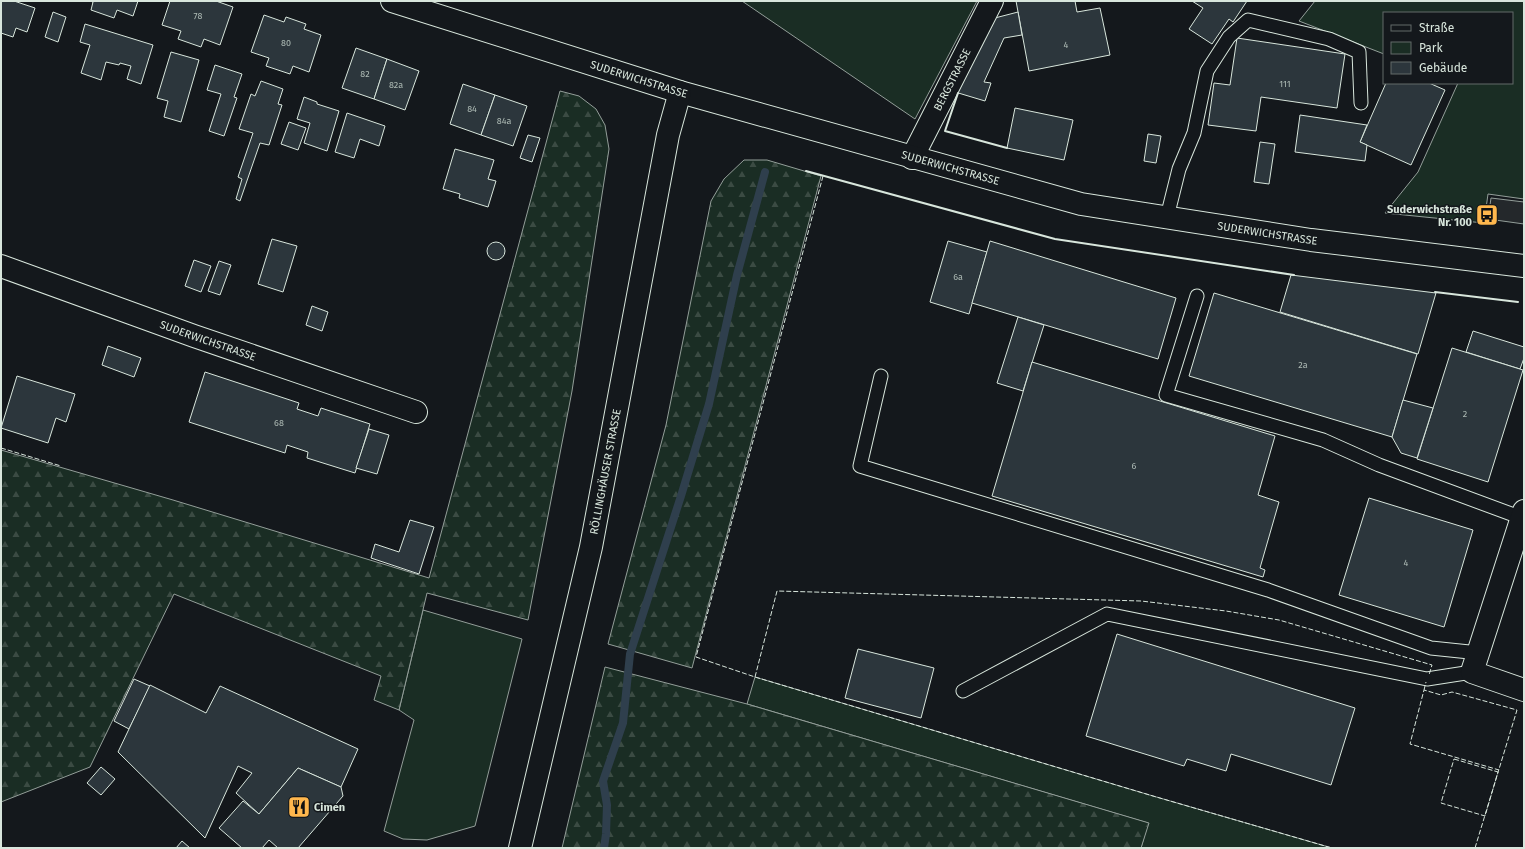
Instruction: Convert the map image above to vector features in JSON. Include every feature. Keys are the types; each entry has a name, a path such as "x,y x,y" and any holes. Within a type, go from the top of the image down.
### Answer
{"main road":[{"name":"SUDERWICHSTRASSE","path":"392,1 680,92 1080,204 1311,240 1524,266"},
{"name":"BERGSTRASSE","path":"912,158 992,1"},
{"name":"RÖLLINGHÄUSER STRASSE","path":"520,848 591,547 668,135 680,92"},
{"name":"SUDERWICHSTRASSE","path":"1,266 187,333 416,412"},
{"path":"1523,515 1475,663 1524,690"}],"lane":[{"path":"1167,217 1179,169 1194,133 1207,71 1229,37 1248,20 1329,39 1358,52 1361,103"},
{"path":"1197,296 1166,395 1323,440 1379,464 1523,515"},
{"path":"881,376 860,466 1268,590 1475,663"},
{"path":"963,691 1107,614 1427,679 1475,663"}],"green space":[{"path":"742,1 977,1 915,119"},
{"path":"1315,1 1524,1 1524,199 1488,194 1484,223 1385,213 1418,172 1458,84 1513,84 1513,12 1383,12 1383,54 1299,21"},
{"path":"560,91 579,96 596,109 605,125 609,149 572,391 528,620 427,593 399,710 374,700 381,676 174,594 90,767 1,802 1,450 173,500 429,578"},
{"path":"744,160 767,160 821,176 692,668 608,644 666,425 711,201 724,179"},
{"path":"423,610 522,639 475,826 427,840 403,839 384,831 414,720 399,710"},
{"path":"605,667 747,704 1149,823 1141,848 562,848"},
{"path":"755,677 1332,848 1141,848 1148,823 747,704"}],"shaded area":[{"path":"1491,198 1524,202 1524,224 1488,219"}],"building":[{"path":"1,1 14,1 35,8 27,32 16,28 13,37 1,33"},
{"path":"90,1 138,1 133,16 117,10 114,18 91,10 93,2"},
{"path":"170,1 216,1 233,7 220,45 204,39 201,47 178,39 181,31 162,25"},
{"path":"1016,1 1075,1 1077,12 1100,8 1110,55 1029,71"},
{"path":"1192,1 1247,1 1233,22 1229,19 1212,44 1189,29 1203,8"},
{"path":"53,12 66,17 58,42 45,37"},
{"path":"1018,12 1022,35 1004,38 984,82 991,83 985,101 955,92 991,19"},
{"path":"264,15 284,22 286,17 306,24 304,29 321,35 309,72 293,66 290,74 266,66 269,58 251,52"},
{"path":"85,24 153,45 141,84 127,79 131,66 120,63 119,65 106,62 101,80 81,73 90,45 80,42"},
{"path":"1237,38 1345,54 1337,108 1261,97 1256,131 1208,125 1214,83 1230,85"},
{"path":"356,48 387,59 374,99 342,88"},
{"path":"171,52 199,60 181,122 164,117 168,101 157,98"},
{"path":"387,59 419,71 405,110 374,99"},
{"path":"215,65 242,74 234,97 237,98 224,136 209,131 221,94 207,90"},
{"path":"261,81 283,89 278,104 282,105 269,145 260,143 240,201 236,199 242,179 238,177 253,133 239,129 251,94 255,96"},
{"path":"463,84 495,95 481,135 450,124"},
{"path":"1386,84 1431,84 1445,90 1411,165 1360,142"},
{"path":"495,95 527,106 513,146 481,135"},
{"path":"304,97 317,102 317,104 339,111 327,151 304,143 310,123 297,119"},
{"path":"1015,108 1073,120 1064,160 1007,148"},
{"path":"347,113 385,126 379,146 360,139 354,158 335,152"},
{"path":"1300,115 1367,125 1360,142 1367,145 1365,161 1295,152"},
{"path":"289,122 306,128 298,150 281,144"},
{"path":"1148,134 1161,136 1156,163 1144,161"},
{"path":"528,135 540,138 532,162 520,158"},
{"path":"1260,142 1275,144 1269,184 1254,182"},
{"path":"455,149 494,160 488,179 496,181 488,207 459,198 460,194 443,189"},
{"path":"272,239 297,246 283,292 258,284"},
{"path":"948,241 987,252 969,314 930,302"},
{"path":"990,241 1176,298 1158,359 972,303"},
{"path":"496,242 502,245 505,251 502,257 496,260 490,257 487,251 490,245"},
{"path":"194,260 211,266 201,292 185,286"},
{"path":"219,261 231,265 220,295 208,291"},
{"path":"1291,275 1436,293 1418,354 1280,312"},
{"path":"1214,293 1417,354 1392,437 1189,376"},
{"path":"312,306 328,312 322,331 306,325"},
{"path":"1018,317 1044,325 1023,391 997,383"},
{"path":"1473,331 1524,347 1524,358 1520,369 1466,352"},
{"path":"108,346 141,358 134,377 102,365"},
{"path":"1452,348 1523,370 1488,482 1417,459"},
{"path":"1032,362 1275,436 1258,495 1279,502 1260,568 1265,570 1263,577 992,496"},
{"path":"205,372 299,403 297,409 318,416 321,408 370,424 355,473 307,458 308,452 287,445 285,453 189,422"},
{"path":"17,376 75,394 66,422 56,418 48,443 1,428"},
{"path":"1403,400 1433,408 1417,458 1401,453 1392,437"},
{"path":"369,429 389,435 377,474 356,468"},
{"path":"1369,498 1473,530 1444,627 1339,595"},
{"path":"410,520 434,527 419,574 371,558 375,544 399,552"},
{"path":"1117,634 1355,708 1331,785 1231,754 1226,771 1187,759 1184,766 1086,736"},
{"path":"858,649 934,668 921,718 845,698"},
{"path":"134,679 150,686 129,729 114,721"},
{"path":"150,685 206,713 220,686 358,749 341,787 298,768 259,814 236,793 252,773 238,766 205,838 118,752"},
{"path":"101,767 115,779 101,795 87,783"},
{"name":"Cimen","path":"298,768 341,787 343,796 298,848 278,848 269,840 262,848 242,848 219,828 243,801 259,814"},
{"path":"182,841 190,848 176,848"}],"waterway":[{"path":"604,848 607,805 603,781 623,723 630,654 709,404 737,275 765,172"}],"fence":[{"path":"823,176 696,657 755,677 1332,848"},
{"path":"1,448 61,466"},
{"path":"755,677 777,591 1141,601 1226,611 1279,620 1432,665 1429,675"},
{"path":"1424,690 1426,682"},
{"path":"1475,848 1517,710 1452,692 1441,695 1424,690 1410,744 1499,770"},
{"path":"1454,759 1498,772 1485,816 1441,803 1454,759"}],"wall":[{"path":"958,93 945,131 1007,148"},
{"path":"806,171 1055,239 1294,275"},
{"path":"1435,292 1518,302"}],"place":[{"name":"Suderwichstraße Nr. 100","path":"1487,215"},
{"name":"Cimen","path":"299,807"}]}
